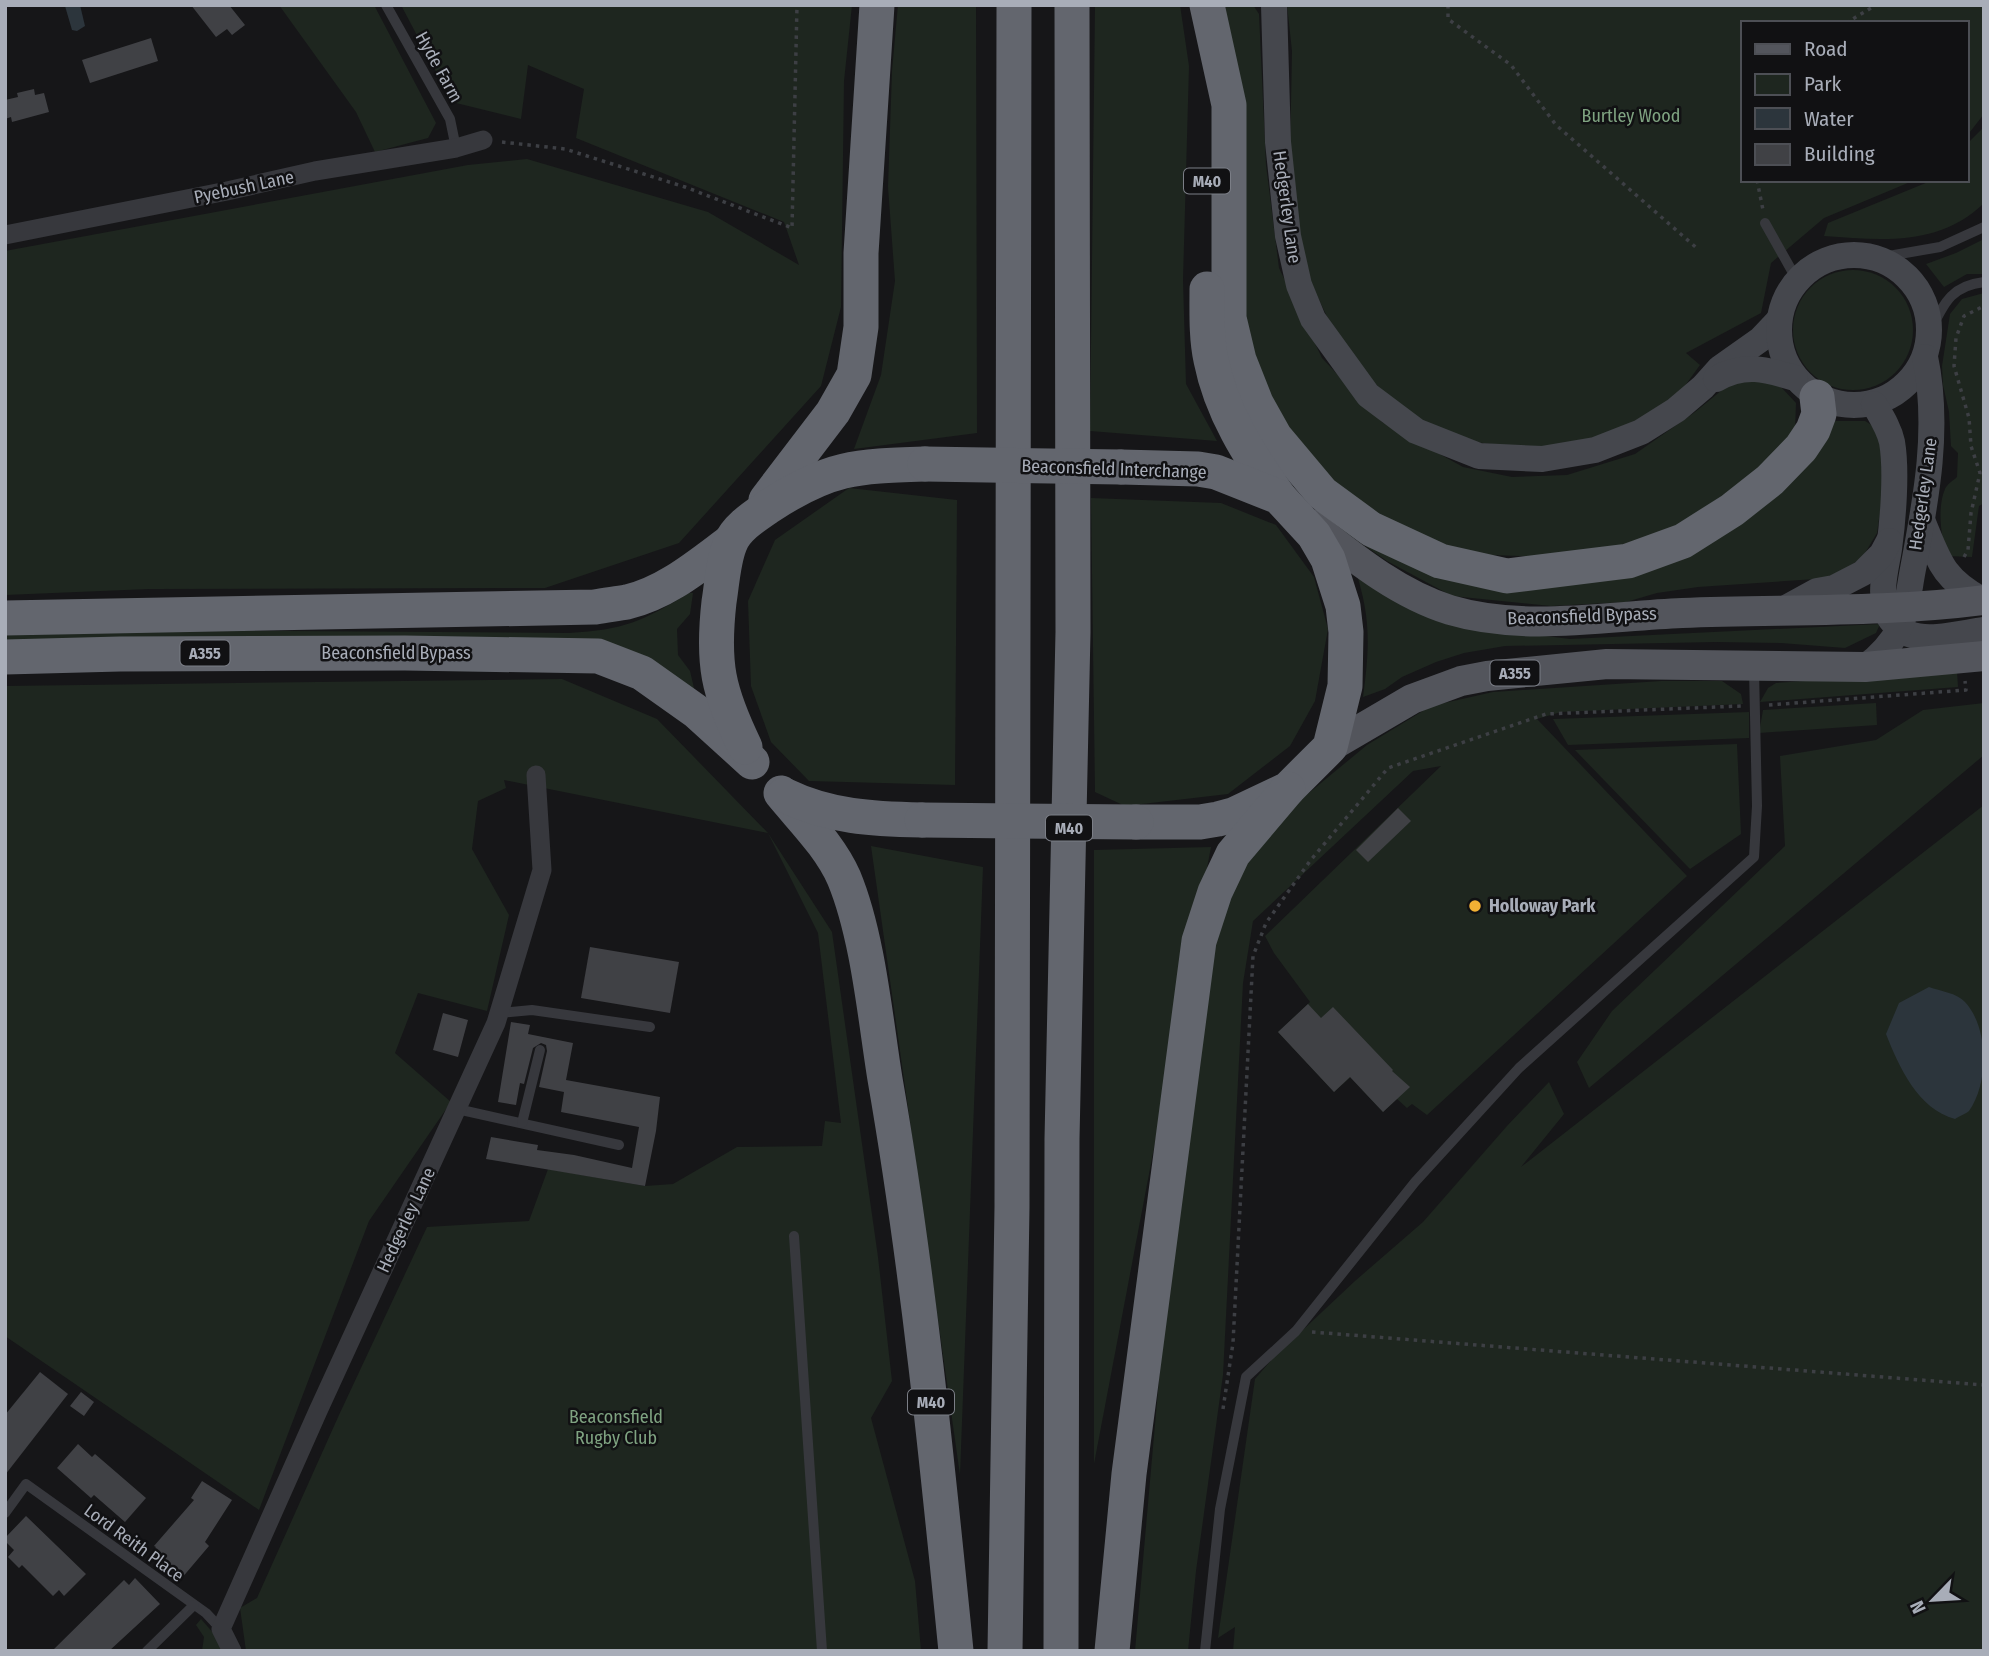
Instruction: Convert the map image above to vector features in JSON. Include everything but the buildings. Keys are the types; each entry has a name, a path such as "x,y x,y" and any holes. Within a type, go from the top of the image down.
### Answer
{"highway":[{"path":"877,5 861,253 861,327 854,375 833,412 740,531 722,579 715,642 718,680 727,711 752,762 781,793 806,806 835,814 875,819 1200,822 1218,819 1262,803 1288,789"},
{"path":"1006,1651 1012,1207 1014,5"},
{"name":"M40","path":"1061,1651 1062,1139 1073,632 1072,5"},
{"name":"M40","path":"1206,5 1229,105 1229,318 1239,360 1256,403 1275,437 1322,493 1371,529 1440,561 1507,576 1628,561 1683,541 1732,510 1770,480 1801,448 1813,430 1819,414 1806,388"},
{"name":"M40","path":"1206,5 1207,321 1210,358 1227,410 1241,439 1284,503"},
{"name":"Beaconsfield Interchange","path":"740,531 793,490 839,470 867,465 1121,467 1216,471 1284,503 1314,535 1328,559 1343,606 1347,659 1345,686 1330,747"},
{"name":"A355","path":"5,618 595,607 629,601 656,591 691,571 740,531"},
{"name":"Beaconsfield Bypass","path":"5,657 391,653 598,656 642,673 697,712 752,762"},
{"path":"1112,1651 1129,1474 1199,941 1215,892 1233,855 1288,789 1330,747"},
{"name":"M40","path":"781,793 831,853 844,877 862,943 902,1182 934,1428 956,1651"}],"main road":[{"name":"Beaconsfield Bypass","path":"1284,503 1390,582 1450,610 1509,620 1782,610 1897,615 1983,600"},
{"name":"A355","path":"1330,747 1412,699 1461,681 1487,676 1607,664 1866,667 1984,656"}],"street":[{"name":"Hedgerley Lane","path":"1273,5 1278,142 1288,236 1299,285 1313,319 1368,395 1416,431 1479,456 1542,459 1595,450 1640,432 1676,410 1720,368 1761,339 1779,320"},
{"name":"Pyebush Lane","path":"5,235 315,171 456,148 483,140"},
{"path":"1855,254 1877,258 1899,270 1916,287 1927,310 1927,346 1913,378 1895,394 1874,404 1854,406 1835,404 1806,388 1784,361 1779,341 1779,320 1784,299 1797,280 1813,266 1833,257 1855,254"},
{"name":"Hedgerley Lane","path":"1866,667 1879,656 1897,615 1922,520 1933,420 1927,346"},
{"name":"Hedgerley Lane","path":"1703,387 1743,368 1768,370 1806,388"},
{"name":"Hedgerley Lane","path":"1874,404 1885,421 1892,442 1894,468 1891,534 1883,591 1897,615"},
{"path":"1922,520 1946,573 1963,589 1983,600"},
{"path":"1782,610 1817,591 1835,588 1863,573 1882,554 1891,534"},
{"path":"1897,615 1912,635 1928,636 1984,630"},
{"name":"Hedgerley Lane","path":"221,1629 499,1013 542,870 537,775"},
{"path":"221,1629 232,1651"}],"lane":[{"name":"Hyde Farm","path":"386,5 450,119 456,148"},
{"path":"1765,223 1797,280"},
{"path":"1877,258 1940,247 1984,227"},
{"path":"1927,346 1944,303 1966,285 1984,282"},
{"path":"1205,1651 1220,1509 1246,1377 1296,1331 1415,1182 1519,1068 1754,857 1754,664"},
{"path":"499,1013 532,1010 650,1027"},
{"path":"522,1122 540,1050"},
{"path":"457,1109 619,1145"},
{"path":"794,1236 822,1651"},
{"name":"Lord Reith Place","path":"5,1513 26,1484 194,1605 221,1629"},
{"path":"147,1651 194,1605"}],"path":[{"path":"483,140 565,149 685,187 792,228 797,5"},
{"path":"1448,5 1448,19 1511,65 1556,125 1699,250"},
{"path":"1849,21 1876,5"},
{"path":"1757,182 1765,223"},
{"path":"1960,565 1968,550 1971,513 1980,474 1971,446 1969,418 1954,366 1956,338 1964,316 1984,306"},
{"path":"1221,1420 1233,1343 1253,956 1266,923 1310,861 1388,768 1546,714 1754,706 1966,690"},
{"path":"1296,1331 1984,1385"}],"green space":[{"path":"279,5 374,5 436,123 428,138 375,152 356,112"},
{"path":"401,5 852,5 844,81 841,307 821,386 679,543 545,588 149,589 5,595 5,251 468,165 527,159 708,212 799,265 784,222 576,138 584,89 528,65 521,119 452,102"},
{"path":"898,5 976,5 977,433 854,449 881,375 895,281 888,187 892,71"},
{"path":"1095,5 1180,5 1189,66 1183,280 1186,384 1217,441 1090,431"},
{"path":"1225,5 1253,5 1259,14 1266,165 1279,268 1322,358 1382,422 1463,467 1512,477 1567,475 1635,454 1727,386 1760,378 1782,388 1796,403 1795,431 1759,471 1671,530 1618,550 1568,558 1465,554 1420,540 1332,486 1263,396 1244,323"},
{"name":"Burtley Wood","path":"1287,5 1984,5 1984,114 1968,134 1968,21 1741,21 1741,182 1910,182 1824,218 1771,263 1761,313 1686,353 1700,365 1679,394 1650,414 1595,439 1533,449 1475,442 1439,430 1403,410 1346,356 1310,281 1297,218 1290,155 1292,51"},
{"path":"1984,127 1984,203 1967,217 1929,234 1909,238 1824,236 1828,223 1928,182 1968,182 1968,143"},
{"path":"1984,239 1984,274 1967,274 1944,287 1926,264 1956,253"},
{"path":"1853,270 1876,274 1895,288 1909,307 1913,330 1909,353 1895,372 1876,386 1853,390 1830,386 1811,372 1797,353 1793,330 1797,307 1811,288 1830,274"},
{"path":"1984,293 1984,503 1979,506 1972,557 1947,556 1942,532 1941,505 1946,487 1957,477 1958,453 1951,446 1942,366 1950,314 1962,299"},
{"path":"1828,421 1865,421 1882,431 1882,498 1877,533 1862,558 1831,578 1698,587 1657,593 1626,602 1551,606 1452,596 1387,561 1339,528 1419,563 1632,569"},
{"path":"849,488 957,500 955,785 809,781 771,742 751,686 748,601 775,540"},
{"path":"1091,498 1221,503 1276,525 1314,577 1328,629 1315,701 1290,746 1228,794 1125,806 1095,792"},
{"path":"1354,566 1513,632 1570,639 1880,624 1876,633 1845,648 1716,642 1505,646 1464,653 1436,662 1402,677 1385,689 1363,697 1368,631 1364,600"},
{"path":"693,593 690,614 677,629 678,655 690,671 698,705 644,668 5,647 5,633 169,630 588,632 645,617"},
{"path":"1957,671 1958,687 1760,702 1768,688 1776,683"},
{"path":"562,679 657,719 768,833 504,780 506,788 478,801 472,849 509,915 487,1011 418,993 395,1053 451,1102 369,1221 259,1510 5,1336 5,686"},
{"path":"1661,681 1722,681 1741,694 1743,704 1561,712 1537,719 1687,876 1427,1115 1412,1104 1407,1108 1397,1099 1383,1112 1362,1090 1364,1087 1353,1075 1334,1092 1278,1032 1310,1002 1274,953 1265,936 1441,766 1413,771 1253,921 1243,983 1223,1375 1196,1571 1188,1651 1135,1651 1163,1334 1219,919 1241,859 1287,811 1367,745 1431,706 1493,692"},
{"path":"1876,703 1877,725 1759,733 1763,710"},
{"path":"1984,703 1984,755 1589,1088 1577,1062 1612,1011 1785,846 1780,756 1876,740 1923,710"},
{"path":"1749,712 1749,738 1568,745 1553,719"},
{"path":"1737,744 1741,834 1690,869 1575,750"},
{"path":"1984,805 1984,1651 1233,1651 1235,1627 1218,1638 1255,1379 1273,1358 1423,1222 1549,1082 1564,1114 1521,1167"},
{"name":"Beaconsfield Rugby Club","path":"768,833 832,932 878,1257 892,1381 871,1418 915,1581 921,1651 246,1651 240,1608 257,1598 427,1227 529,1221 548,1169 645,1186 673,1184 737,1147 822,1146 825,1121 841,1123 818,933"},
{"path":"871,846 983,867 960,1475"},
{"path":"1211,847 1094,1464 1094,850"},
{"path":"201,1619 226,1651 202,1651 204,1637 196,1625"}],"water":[{"path":"80,5 85,26 77,31 72,30 65,6"},
{"path":"1929,987 1953,994 1965,1002 1979,1026 1982,1041 1983,1071 1976,1099 1969,1111 1955,1119 1942,1114 1920,1096 1904,1073 1886,1034 1899,1003"}],"place":[{"name":"Holloway Park","path":"1475,906"}]}
